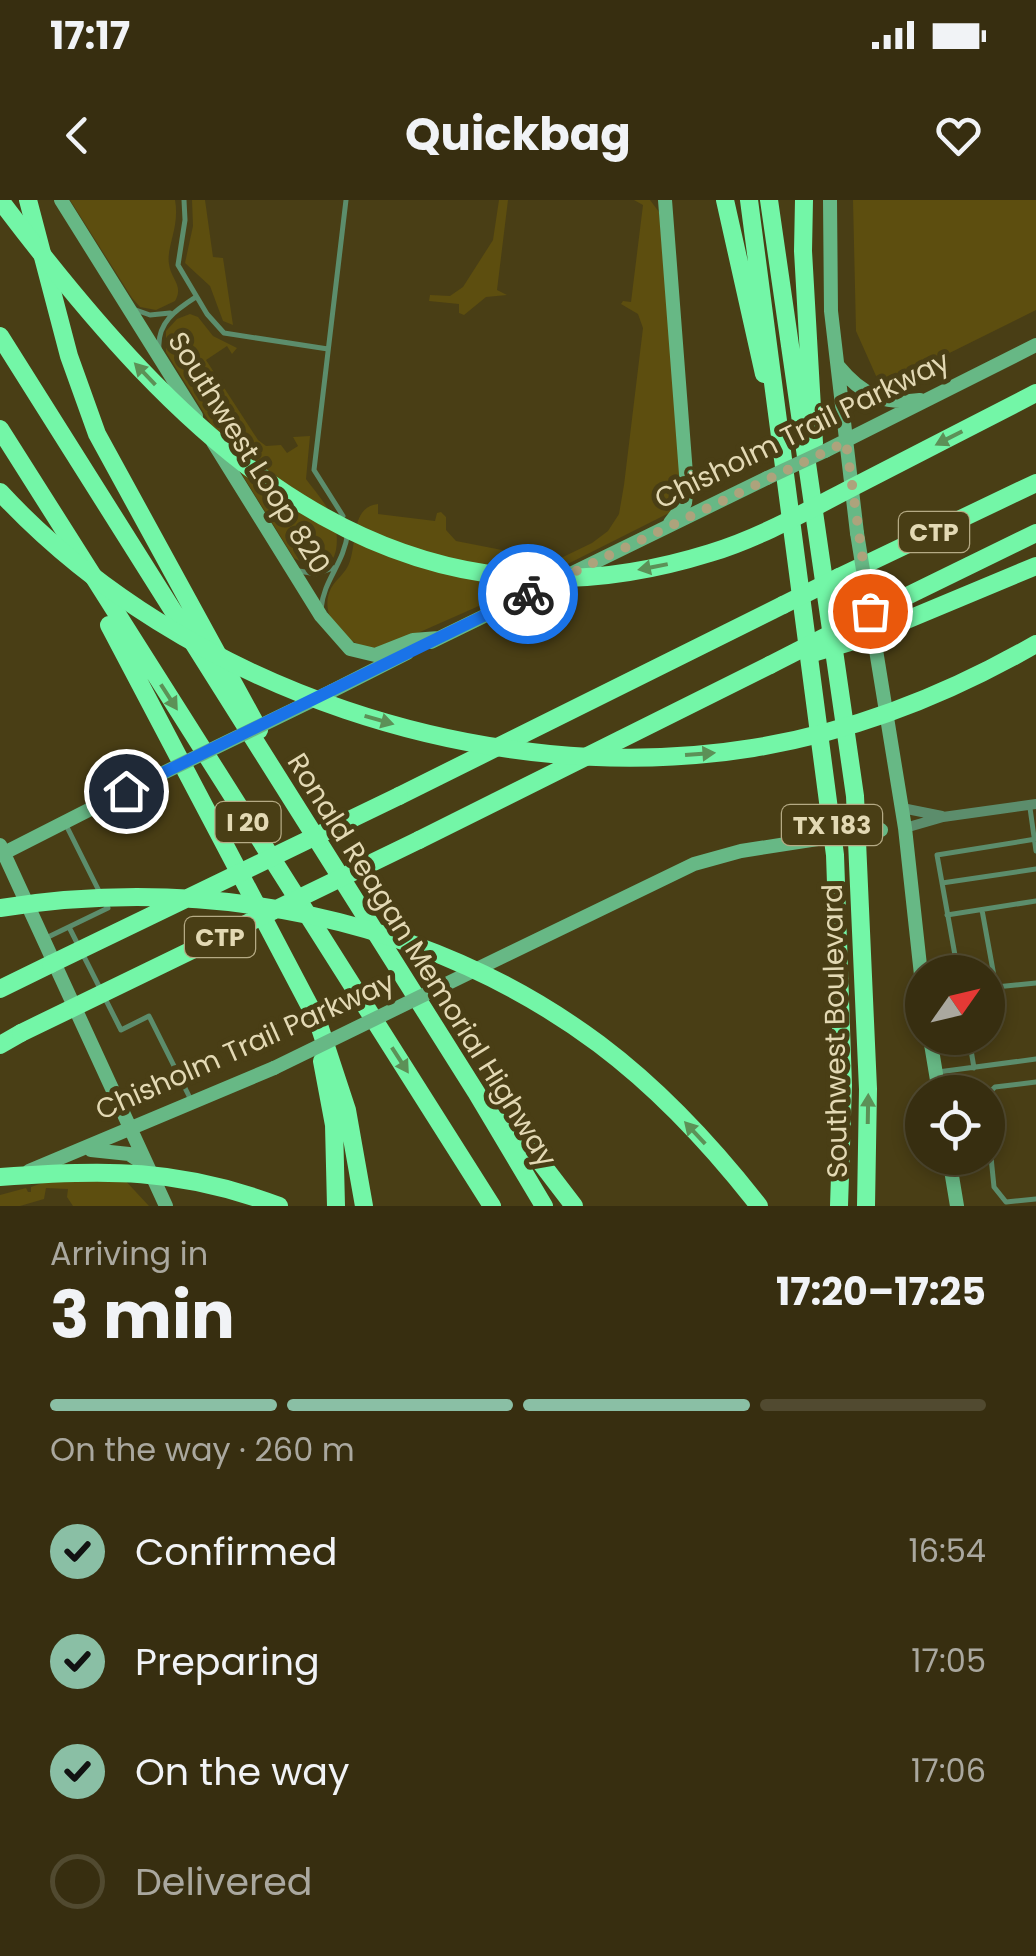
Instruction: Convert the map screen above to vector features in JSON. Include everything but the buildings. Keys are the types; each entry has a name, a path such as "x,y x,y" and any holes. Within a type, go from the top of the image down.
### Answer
{"highway":[{"path":"0,200 52,269 124,352 239,462 288,497 342,528 414,558 464,569 529,576 582,576 632,571 710,554 781,524 1036,393"},
{"path":"28,200 72,366 97,434 262,735 267,764"},
{"path":"725,200 752,329 783,447"},
{"name":"Southwest Boulevard","path":"749,200 835,854 843,1085 838,1206"},
{"name":"Southwest Boulevard","path":"769,200 855,796 868,1089 866,1206"},
{"path":"804,200 803,251 820,538"},
{"name":"Ronald Reagan Memorial Highway","path":"0,336 544,1206"},
{"name":"I 20","path":"0,429 492,1206"},
{"name":"CTP","path":"0,989 1034,484"},
{"path":"0,492 88,572 146,614 217,656 355,714 480,744 607,756 694,755 756,748 828,732 893,711 988,670 1036,644"},
{"path":"60,526 72,566 117,638 302,989 340,1084 364,1206"},
{"name":"CTP","path":"0,1044 770,665 865,636 1036,533"},
{"path":"865,636 1036,566"},
{"path":"0,908 106,897 204,898 322,918 426,949 502,984 599,1044 683,1120 759,1206"},
{"path":"0,977 50,964"},
{"path":"302,989 324,1066 334,1124 336,1206"},
{"path":"476,1092 498,1108 574,1206"},
{"path":"0,1180 80,1171 140,1173 197,1182 279,1206"}],"main road":[{"name":"Southwest Loop 820","path":"61,200 290,568 340,640 362,654 375,655 413,640 439,638"},
{"path":"665,200 687,487 685,503 666,527"},
{"path":"830,200 830,311 857,533 865,636 902,808 918,955"},
{"name":"Chisholm Trail Parkway","path":"1,851 826,452 1036,345"},
{"path":"837,365 863,392 893,400 930,399"},
{"name":"Chisholm Trail Parkway","path":"0,1180 131,1130 274,1068 694,864 741,850 905,828"},
{"path":"1,851 166,1206"},
{"path":"932,1055 935,1075"},
{"path":"80,1150 129,1154 148,1166"},
{"path":"952,1175 957,1206"}],"street":[{"path":"905,828 943,817 1033,804"},
{"path":"902,808 943,817"}],"lane":[{"path":"184,200 186,220 178,265 196,297 224,332 328,349"},
{"path":"321,616 325,589 339,566 348,535 346,521 314,470 346,200"},
{"path":"162,362 159,334 173,312 196,297"},
{"path":"127,305 150,315 173,312"},
{"path":"290,568 316,574 339,566"},
{"path":"1033,804 1036,851"},
{"path":"44,940 108,908 65,822"},
{"path":"955,955 936,855 1035,839"},
{"path":"942,883 1036,869"},
{"path":"948,915 1036,902"},
{"path":"982,910 990,955"},
{"path":"68,928 120,1030 149,1016 192,1103"},
{"path":"1005,986 1036,983"},
{"path":"972,1055 974,1068"},
{"path":"935,1072 1036,1059"},
{"path":"1005,1086 1036,1082"},
{"path":"993,1175 994,1187 1006,1202 1036,1198"}],"shaded area":[{"path":"70,200 175,200 169,257 178,286 175,301 156,310 140,307"},
{"path":"192,200 205,200 213,257 223,258 233,325 223,321 210,286 185,263 193,226"},
{"path":"499,200 508,200 497,290 507,295 486,297 464,315 459,313 459,304 429,301 430,295 450,296 463,287 493,240"},
{"path":"634,200 650,200 659,212 683,485 673,511 524,586 386,647 363,646 343,635 330,616 329,593 346,570 359,518 369,506 378,504 378,514 435,521 441,512 446,517 446,530 456,541 563,557 608,531 619,514 624,485 643,328 638,314 621,304 631,302 643,205"},
{"path":"853,200 1036,200 1036,310 881,387 856,331"},
{"path":"190,314 198,317 213,336 237,348 232,354 227,346 206,360 258,440 266,446 281,445 287,453 298,446 293,437 310,436 306,479 330,512 336,529 335,554 326,565 313,568 294,558 166,352 166,331 177,319"},
{"path":"63,1176 122,1177 149,1206 73,1206 67,1197 68,1189 46,1188 44,1199 20,1206 0,1206 0,1195 26,1188 31,1192 31,1187"}],"way so far":[{"path":"528,594 846,442 870,611"}],"route":[{"path":"126,791 528,594"}]}
